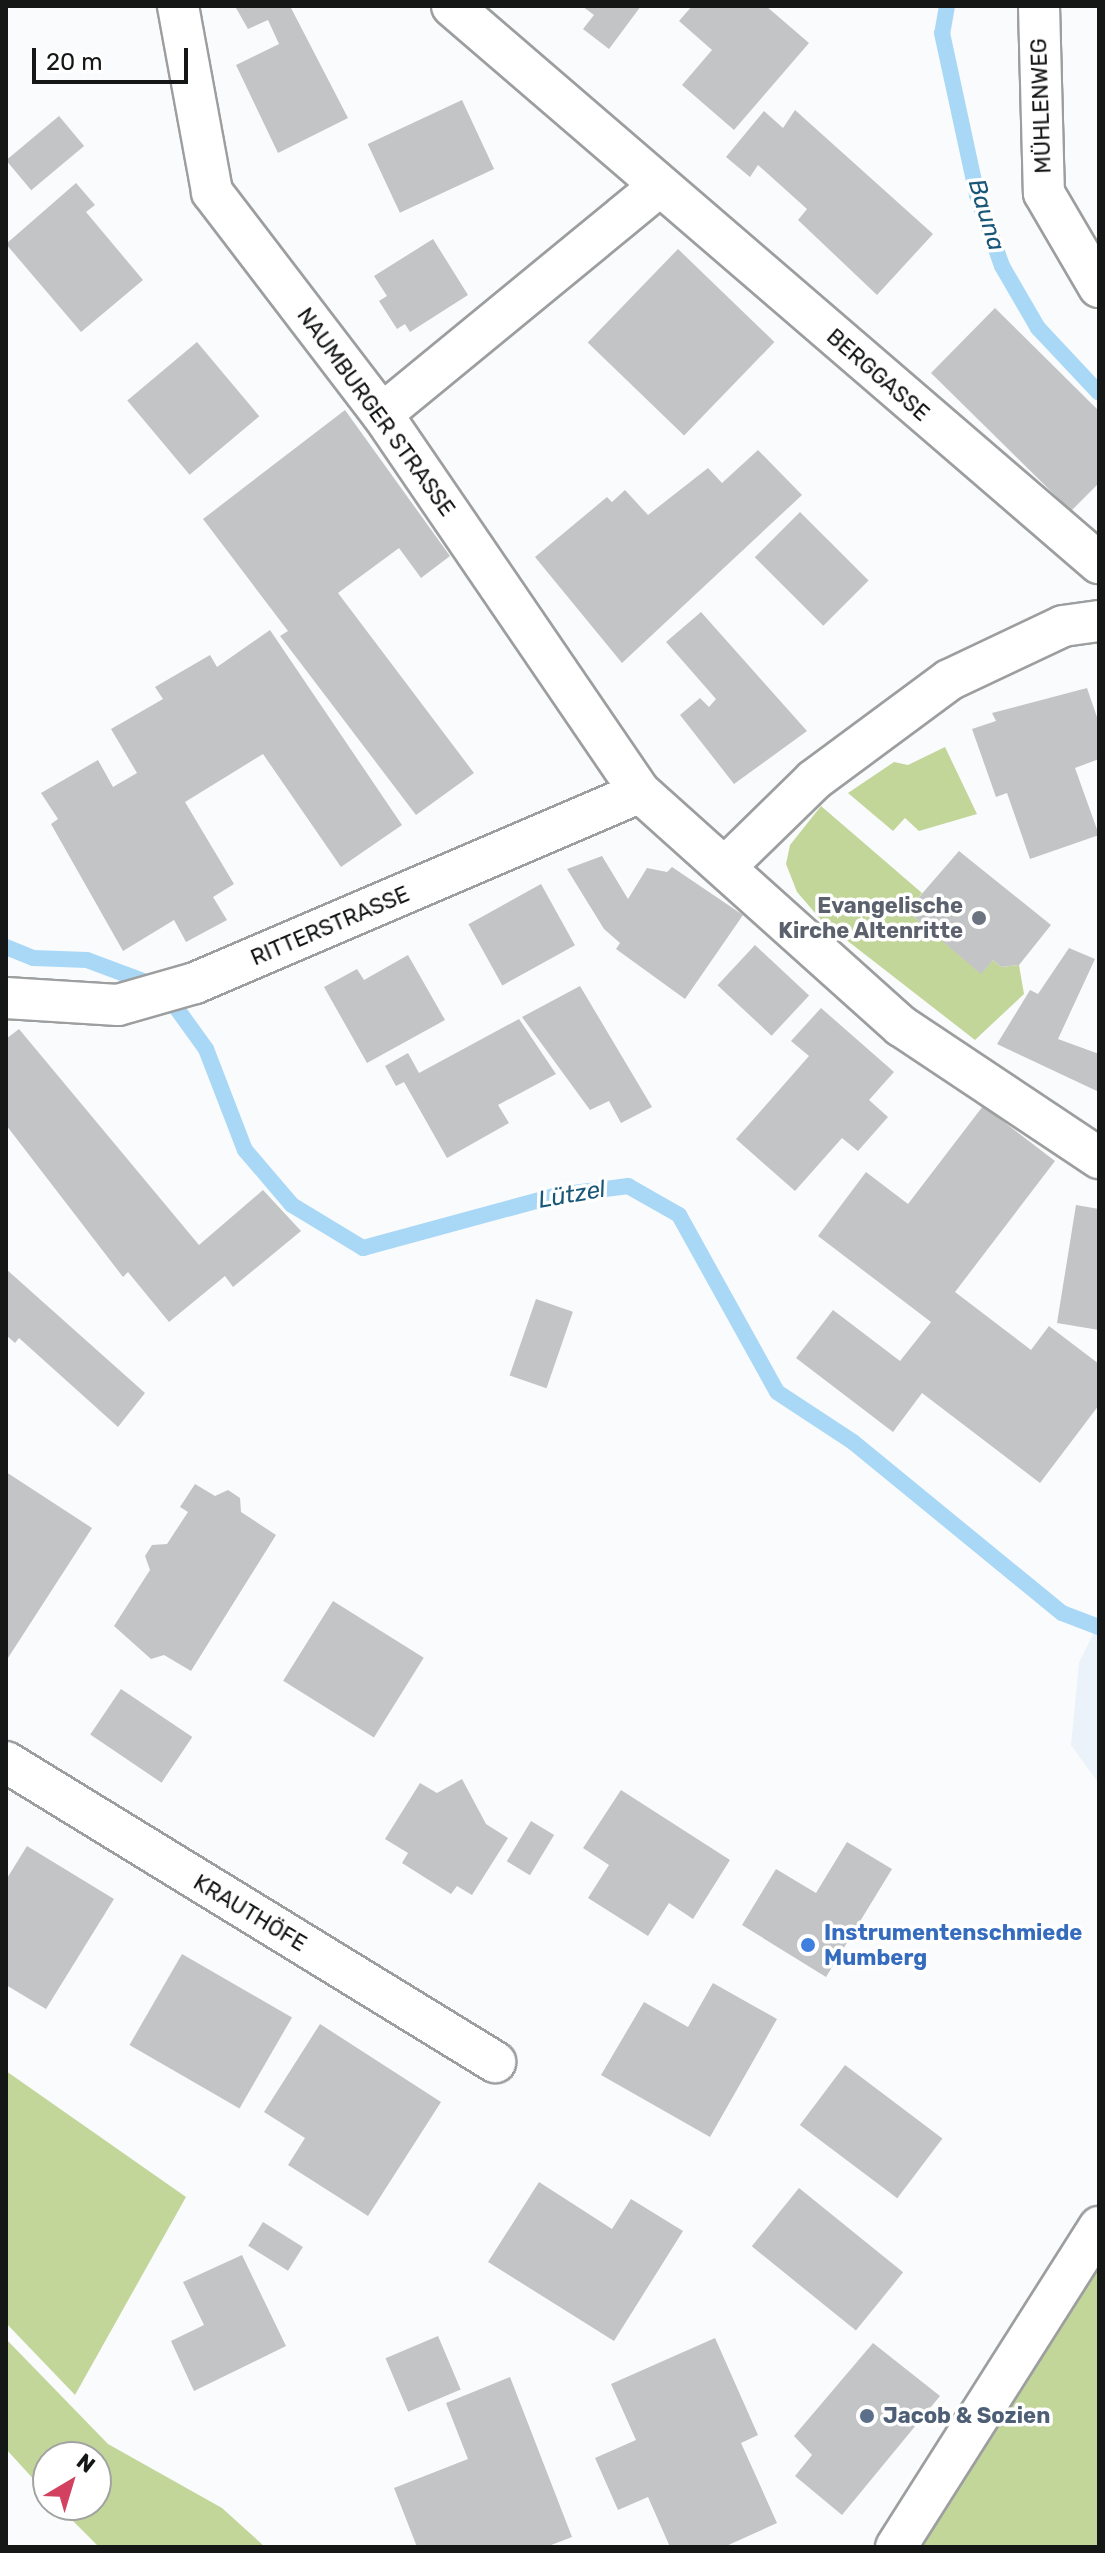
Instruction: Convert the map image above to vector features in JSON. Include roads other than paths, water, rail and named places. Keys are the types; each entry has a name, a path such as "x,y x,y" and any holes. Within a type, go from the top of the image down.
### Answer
{"street":[{"name":"NAUMBURGER STRASSE","path":"178,6 212,192 382,414 640,792 901,1026 1099,1158"},
{"name":"BERGGASSE","path":"452,6 658,187 1099,563"},
{"name":"MÜHLENWEG","path":"1039,6 1044,193 1099,287"},
{"path":"382,414 658,187"},
{"path":"725,867 814,780 949,680 1063,626 1099,621"},
{"name":"RITTERSTRASSE","path":"6,998 118,1005 195,983 640,792"},
{"name":"KRAUTHÖFE","path":"6,1762 495,2062"},
{"path":"896,2547 1099,2227"}],"waterway":[{"name":"Bauna","path":"947,6 942,33 977,195 1002,266 1038,328 1099,393"},
{"name":"Lützel","path":"6,947 33,958 87,960 162,988 206,1049 245,1150 292,1205 363,1248 558,1195 628,1186 679,1215 777,1392 853,1442 1062,1613 1099,1627"}],"place":[{"name":"Evangelische Kirche Altenritte","path":"979,918"},
{"name":"Instrumentenschmiede Mumberg","path":"808,1945"},
{"name":"Jacob & Sozien","path":"867,2416"}]}
